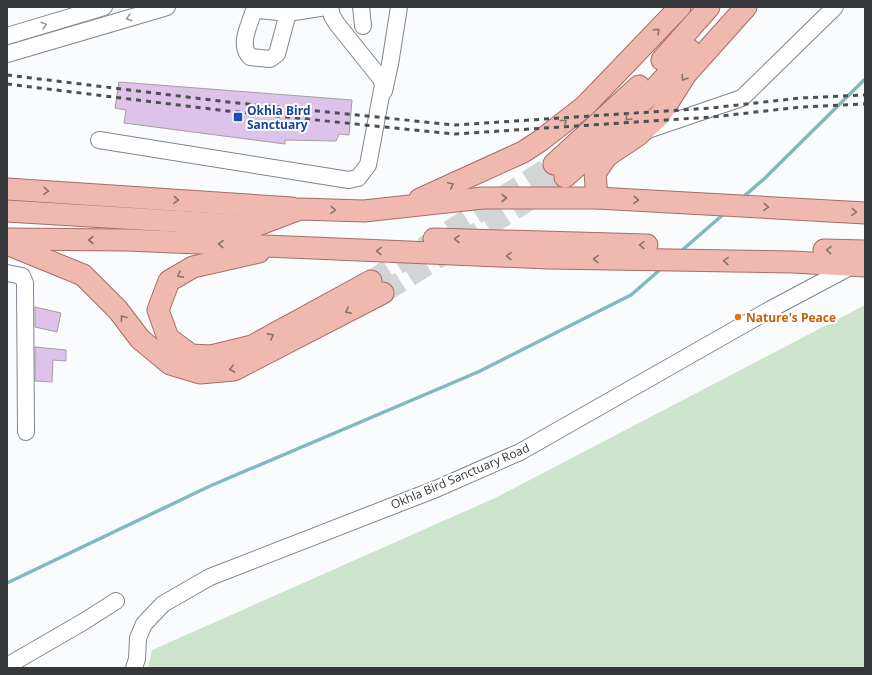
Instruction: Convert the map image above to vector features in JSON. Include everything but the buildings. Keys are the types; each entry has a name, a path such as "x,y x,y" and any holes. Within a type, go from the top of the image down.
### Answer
{"main road":[{"path":"403,207 523,152 540,141 585,106 680,7"},
{"path":"709,7 630,96 560,170 613,134 730,7"},
{"path":"597,198 595,173 606,156 641,133 660,115 686,74 746,7"},
{"path":"7,189 300,209 364,211 483,198 597,198 865,213"},
{"path":"7,211 255,226 300,209"},
{"path":"7,239 127,240 321,248 348,236 550,250 793,255 861,261"},
{"path":"7,244 83,275 118,310 140,339 170,364 200,373 234,370 377,287 252,346 211,356 191,355 168,338 158,310 169,281 193,268 285,247"}],"street":[{"path":"7,36 104,7"},
{"path":"7,54 167,7"},
{"path":"288,13 326,7"},
{"path":"330,7 332,16 337,24 380,79 384,91"},
{"path":"361,7 363,26"},
{"path":"99,140 350,180 358,178 368,165 390,64 399,7"},
{"path":"641,133 742,98 835,7"},
{"name":"Okhla Bird Sanctuary Road","path":"134,668 137,659 138,638 144,624 163,604 203,581 436,489 520,452 771,309 861,261"},
{"path":"7,273 22,276 25,283 26,432"},
{"path":"7,666 116,601"}],"green space":[{"path":"865,305 865,668 148,668 152,650 495,498"}],"waterway":[{"path":"742,198 765,178 865,79"},
{"path":"680,252 726,212"},
{"path":"7,583 210,486 478,372 631,295 662,268"}],"tunnel":[{"path":"371,281 554,164"},
{"path":"383,293 565,177"}],"railway":[{"path":"7,75 228,102 455,125 711,108 800,98 865,95"},
{"path":"7,84 227,111 455,134 712,117 801,107 865,104"}],"place":[{"name":"Okhla Bird Sanctuary","path":"238,117"},
{"name":"Nature's Peace","path":"738,317"}]}
